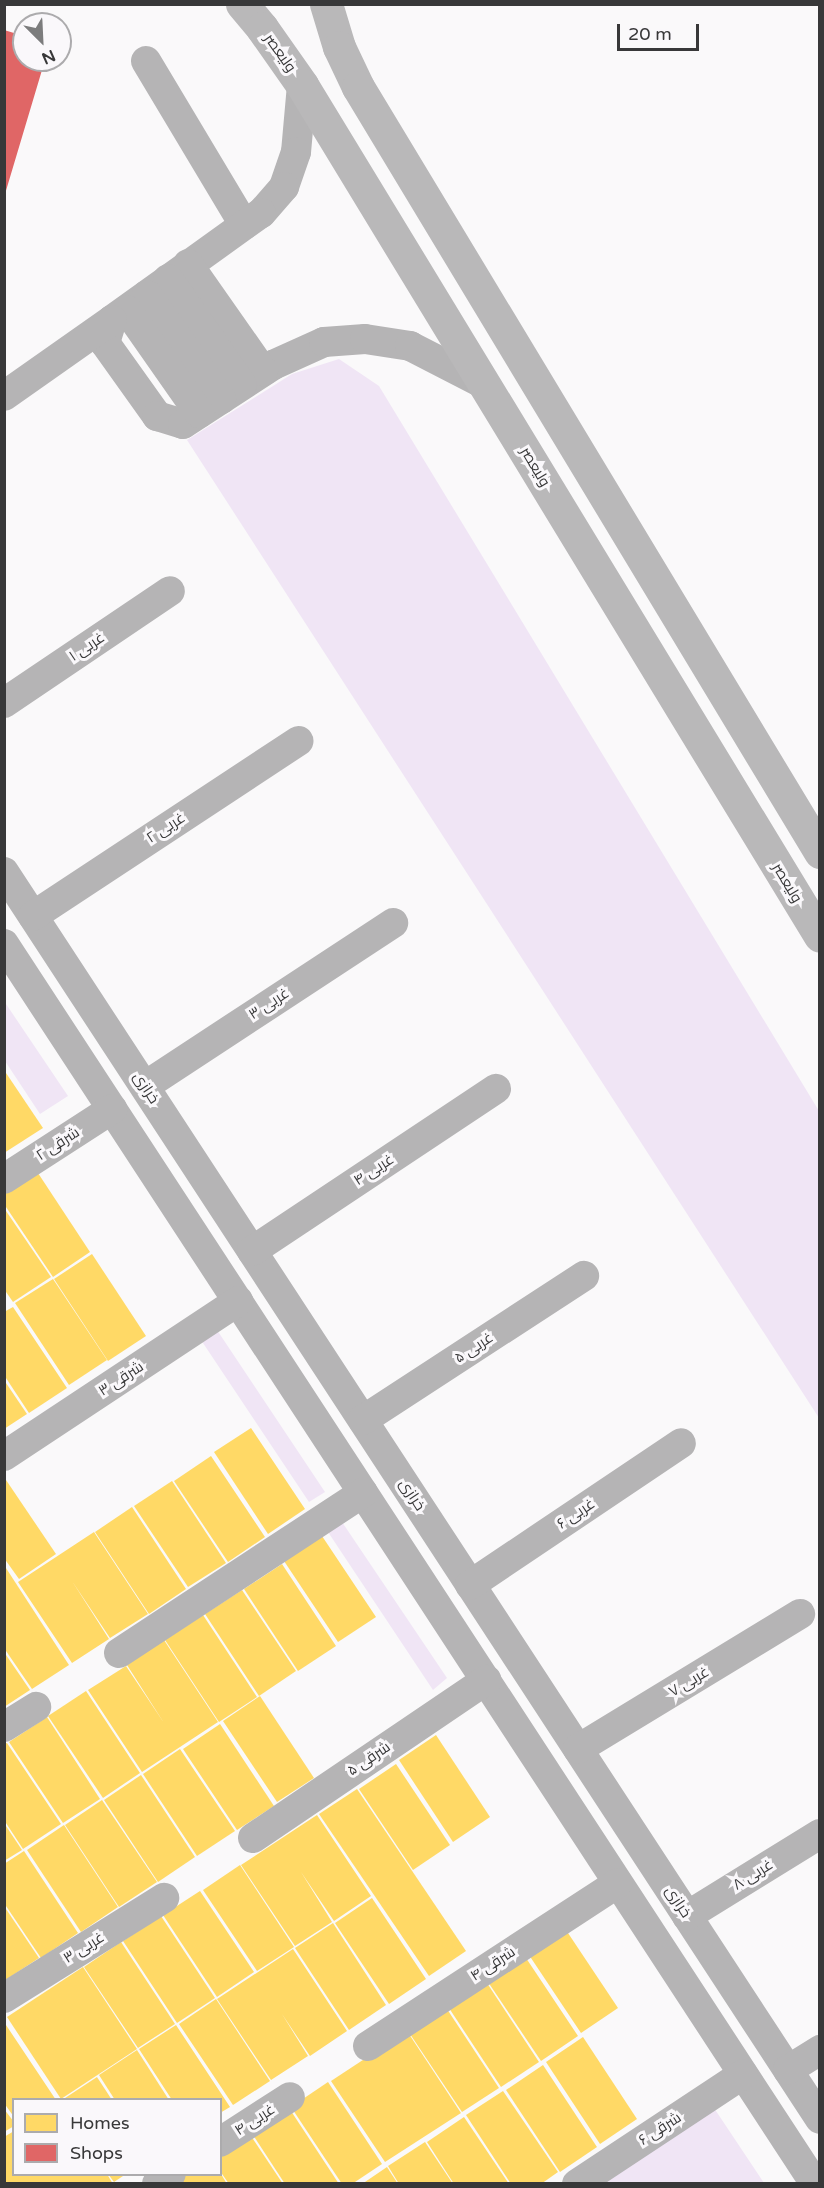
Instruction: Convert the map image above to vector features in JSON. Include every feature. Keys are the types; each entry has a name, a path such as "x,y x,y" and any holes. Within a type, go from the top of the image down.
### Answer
{"main road":[{"name":"ولیعصر","path":"242,4 302,85 819,936"},
{"path":"326,4 339,47 358,87 819,852"}],"street":[{"path":"146,61 244,225"},
{"path":"4,396 261,213 284,187 296,152 302,85"},
{"path":"149,294 231,392"},
{"path":"149,294 231,392"},
{"path":"149,294 105,343 157,416 183,424 231,392 324,342 364,339 410,346 484,384"},
{"name":"۱ غربی","path":"4,703 170,591"},
{"name":"۲ غربی","path":"33,916 298,741"},
{"name":"خرازی","path":"4,872 819,2119"},
{"name":"۳ غربی","path":"144,1086 393,923"},
{"path":"4,944 815,2184"},
{"name":"۴ غربی","path":"252,1251 496,1089"},
{"name":"۲ شرقی","path":"4,1179 112,1109"},
{"name":"۵ غربی","path":"363,1420 584,1276"},
{"name":"۳ شرقی","path":"4,1456 238,1301"},
{"name":"۶ غربی","path":"427,1590 465,1577 681,1443"},
{"path":"119,1653 363,1493"},
{"name":"۷ غربی","path":"578,1749 800,1614"},
{"name":"۵ شرقی","path":"253,1838 486,1680"},
{"path":"4,1727 36,1707"},
{"name":"۸ غربی","path":"687,1916 819,1834"},
{"name":"۴ شرقی","path":"368,2046 618,1883"},
{"name":"۳ غربی","path":"4,1998 164,1898"},
{"path":"679,1976 712,1954"},
{"path":"788,2070 819,2050"},
{"name":"۶ شرقی","path":"577,2184 743,2074"},
{"name":"۴ غربی","path":"222,2141 290,2097"}],"shaded area":[{"path":"339,359 379,386 819,1111 819,1418 187,440 292,374"},
{"path":"4,1001 68,1096 40,1114 5,1061"},
{"path":"217,1330 325,1492 309,1502 201,1340"},
{"path":"342,1522 447,1678 433,1690 328,1532"},
{"path":"714,2108 764,2183 599,2184"}],"building: Homes":[{"path":"4,1070 43,1128 4,1153"},
{"path":"36,1170 90,1252 53,1277 4,1204 4,1191"},
{"path":"4,1208 51,1277 13,1302 4,1289"},
{"path":"92,1254 146,1336 108,1361 54,1279"},
{"path":"53,1279 107,1360 69,1385 15,1303"},
{"path":"13,1307 67,1388 29,1413 4,1375 4,1312"},
{"path":"4,1380 27,1414 4,1429"},
{"path":"251,1428 305,1509 268,1534 214,1452"},
{"path":"211,1456 265,1537 228,1562 174,1481"},
{"path":"4,1477 56,1554 19,1579 4,1558"},
{"path":"172,1481 226,1563 188,1587 134,1506"},
{"path":"132,1507 186,1589 149,1614 95,1532"},
{"path":"94,1532 148,1614 110,1638 72,1581 109,1639 72,1663 18,1582"},
{"path":"322,1536 376,1617 338,1642 284,1561"},
{"path":"282,1564 336,1646 298,1671 244,1589"},
{"path":"4,1565 69,1665 32,1689 4,1648"},
{"path":"242,1590 296,1671 259,1696 205,1614"},
{"path":"203,1615 257,1697 219,1722 165,1640"},
{"path":"164,1640 218,1722 142,1772 88,1690 126,1666 164,1723 127,1665"},
{"path":"4,1652 30,1690 4,1707"},
{"path":"86,1691 140,1773 103,1798 48,1716"},
{"path":"260,1696 314,1778 277,1802 223,1721"},
{"path":"47,1717 100,1799 63,1823 9,1742"},
{"path":"220,1724 274,1806 237,1830 183,1749"},
{"path":"436,1735 490,1817 453,1842 399,1760"},
{"path":"7,1743 61,1824 23,1849 4,1820 4,1744"},
{"path":"180,1749 235,1831 197,1856 143,1774"},
{"path":"396,1764 450,1845 413,1870 359,1789"},
{"path":"141,1775 195,1857 158,1882 104,1800"},
{"path":"357,1789 466,1951 429,1976 319,1814"},
{"path":"102,1800 157,1882 119,1907 65,1825"},
{"path":"317,1815 371,1896 334,1921 301,1872 332,1922 295,1946 241,1865"},
{"path":"4,1823 22,1850 4,1861"},
{"path":"64,1825 118,1907 81,1932 27,1850"},
{"path":"24,1851 78,1933 41,1958 4,1903 4,1864"},
{"path":"240,1865 294,1947 257,1971 203,1890"},
{"path":"200,1891 254,1972 217,1997 163,1915"},
{"path":"372,1898 426,1979 389,2004 335,1923"},
{"path":"4,1906 39,1958 4,1981"},
{"path":"161,1916 215,1998 177,2023 123,1941"},
{"path":"333,1923 386,2005 349,2030 295,1948"},
{"path":"564,1927 618,2008 581,2033 527,1952"},
{"path":"121,1942 175,2024 138,2048 84,1967"},
{"path":"293,1949 347,2031 310,2056 282,2014 308,2056 271,2080 217,1999"},
{"path":"524,1955 578,2036 541,2061 486,1979"},
{"path":"83,1967 137,2049 60,2098 7,2017"},
{"path":"485,1980 539,2062 501,2087 447,2005"},
{"path":"216,1999 270,2081 233,2105 179,2024"},
{"path":"445,2006 499,2088 462,2112 408,2031"},
{"path":"4,2022 55,2098 12,2098 12,2114 4,2103"},
{"path":"176,2025 230,2107 222,2112 222,2098 171,2098 139,2049"},
{"path":"407,2031 461,2113 385,2162 331,2081"},
{"path":"583,2037 637,2119 600,2144 546,2062"},
{"path":"137,2050 168,2098 114,2098 99,2075"},
{"path":"543,2065 597,2147 560,2172 506,2090"},
{"path":"97,2077 111,2098 65,2098"},
{"path":"328,2082 382,2164 352,2184 342,2184 291,2107"},
{"path":"503,2091 558,2172 541,2184 511,2184 466,2115"},
{"path":"289,2108 339,2184 285,2184 251,2132"},
{"path":"4,2109 12,2119 12,2127 4,2132"},
{"path":"464,2117 509,2184 454,2184 427,2142"},
{"path":"12,2132 12,2176 108,2176 113,2184 4,2184 4,2137"},
{"path":"249,2133 283,2184 229,2184 222,2174 222,2151"},
{"path":"425,2142 453,2184 399,2184 388,2166"},
{"path":"387,2167 398,2184 362,2184"},
{"path":"110,2176 123,2176 114,2182"},
{"path":"183,2176 222,2176 227,2184 173,2184"}],"building: Shops":[{"path":"4,30 12,32 12,72 41,72 5,194"}]}
